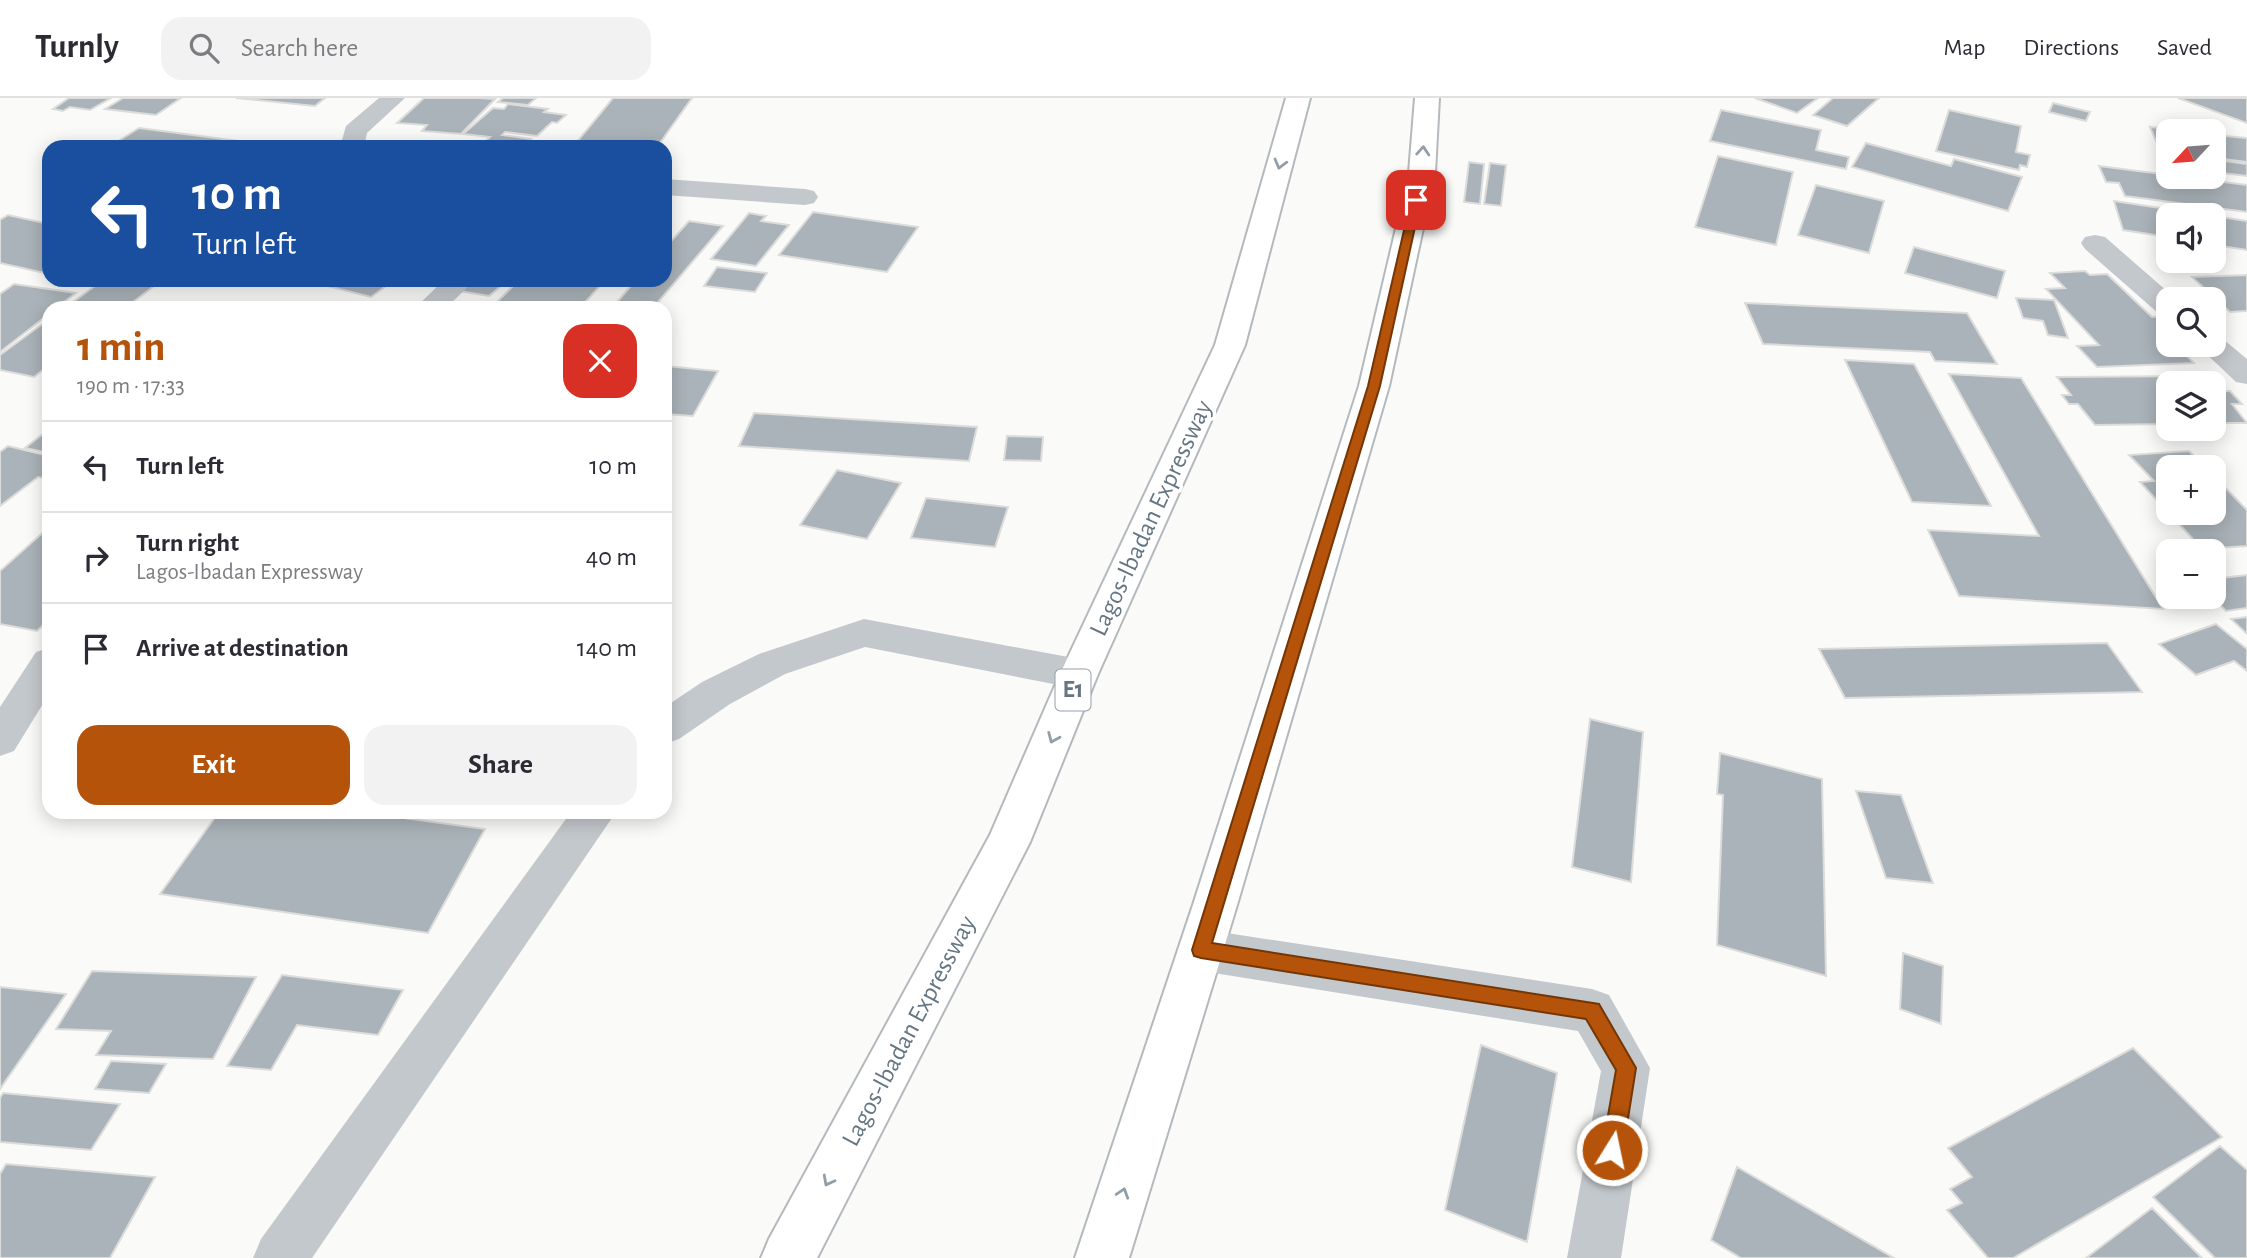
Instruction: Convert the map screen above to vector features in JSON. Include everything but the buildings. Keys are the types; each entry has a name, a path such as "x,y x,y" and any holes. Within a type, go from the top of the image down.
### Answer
{"highway":[{"name":"Lagos-Ibadan Expressway","path":"788,1258 1009,842 1079,674 1230,345 1298,98"},
{"path":"1102,1258 1201,950 1374,386 1422,173 1427,98"}],"street":[{"path":"353,140 355,131 393,98"},
{"path":"672,188 805,197"},
{"path":"2095,243 2156,296"},
{"path":"437,301 453,287"},
{"path":"2226,357 2247,375"},
{"path":"672,723 716,693 772,664 864,633 1079,674"},
{"path":"0,740 42,673"},
{"path":"280,1258 590,819"},
{"path":"1201,950 1592,1011 1626,1068 1594,1258"}],"route":[{"path":"1416,200 1374,386 1201,950 1592,1011 1626,1068 1612,1150"}]}
